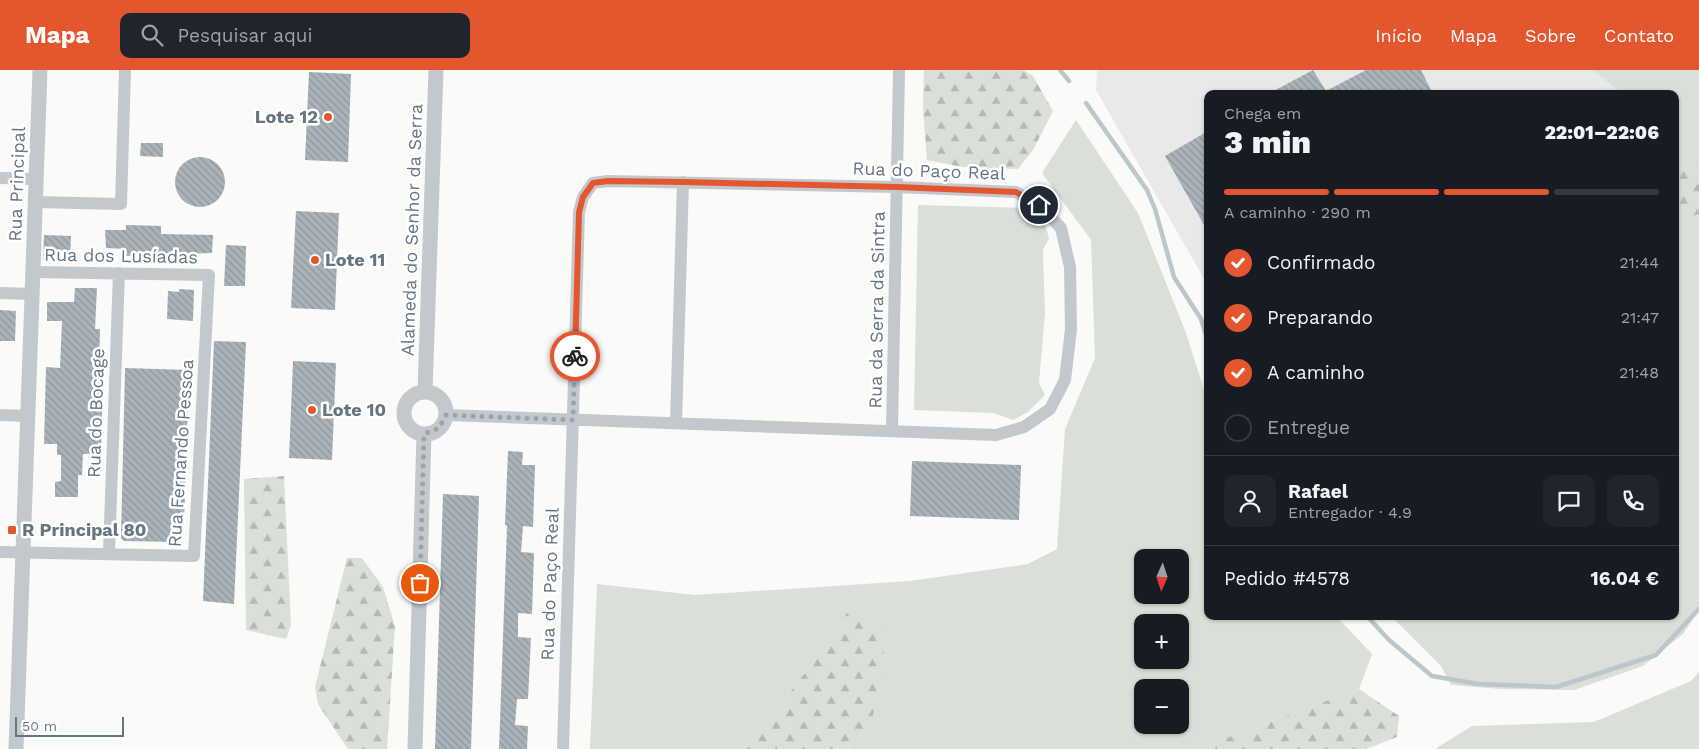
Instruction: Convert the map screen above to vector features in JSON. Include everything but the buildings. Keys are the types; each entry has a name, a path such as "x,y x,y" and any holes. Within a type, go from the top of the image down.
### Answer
{"street":[{"name":"Rua Principal","path":"16,749 40,70"},
{"path":"36,202 121,204 125,70"},
{"name":"Alameda do Senhor da Serra","path":"425,391 436,70"},
{"name":"Rua da Serra da Sintra","path":"892,430 899,70"},
{"path":"0,178 36,179"},
{"path":"676,423 683,182"},
{"name":"Rua do Paço Real","path":"446,415 573,420 892,430 996,435 1024,427 1050,409 1065,380 1071,329 1070,267 1061,228 1039,205 1016,192 683,182 593,183 583,197 579,212 573,420 563,749"},
{"name":"Rua dos Lusíadas","path":"33,272 209,274"},
{"name":"Rua do Bocage","path":"109,553 118,273"},
{"name":"Rua Fernando Pessoa","path":"0,552 194,556 209,274"},
{"path":"0,293 32,294"},
{"path":"425,391 441,399 446,415 439,428 424,434 416,432 409,427 403,412 410,397 425,391"},
{"path":"0,415 28,416"},
{"path":"415,749 424,434"}],"shaded area":[{"path":"1097,70 1592,70 1618,90 1204,90 1204,279 1096,90"}],"green space":[{"path":"924,70 1023,70 1033,76 1053,111 1033,150 1018,169 962,167 927,160 923,109"},
{"path":"1592,70 1699,70 1699,166 1679,170 1679,90 1618,90"},
{"path":"1076,120 1138,213 1186,333 1204,390 1204,620 1340,620 1372,654 1359,689 1197,749 848,749 870,725 847,614 816,659 750,743 740,749 590,749 597,584 695,595 910,581 1028,564 1057,549 1065,429 1095,358 1091,240 1042,173"},
{"path":"1699,166 1699,214 1679,221 1679,170"},
{"path":"918,205 1024,208 1045,225 1049,238 1043,250 1045,313 1039,383 1045,395 1028,412 1013,420 994,413 914,410"},
{"path":"1699,214 1699,610 1683,634 1643,666 1574,690 1501,689 1451,685 1441,666 1395,620 1679,620 1679,221"},
{"path":"284,476 291,625 286,639 246,630 244,479"},
{"path":"347,558 362,558 383,587 395,626 387,749 348,749 318,704 315,687"},
{"path":"847,613 881,621 884,646 881,686 870,725 848,749 740,749 750,743 816,659"},
{"path":"1699,672 1699,749 1435,749 1472,726 1594,722 1691,681"},
{"path":"1359,689 1399,716 1397,737 1366,749 1197,749"}],"waterway":[{"path":"1060,70 1069,81"},
{"path":"1086,103 1147,190 1155,209 1174,277 1201,319 1204,328"},
{"path":"1371,620 1389,640 1432,676 1478,684 1556,687 1656,655 1699,609"}],"way so far":[{"path":"420,583 424,434 439,428 444,422 446,415 573,420 575,356"}],"place":[{"name":"Lote 12","path":"328,117"},
{"name":"Lote 11","path":"315,260"},
{"name":"Lote 10","path":"312,410"},
{"name":"R Principal 80","path":"12,530"}],"route":[{"path":"575,356 579,212 583,197 593,183 608,181 683,182 1016,192 1039,205"}]}
